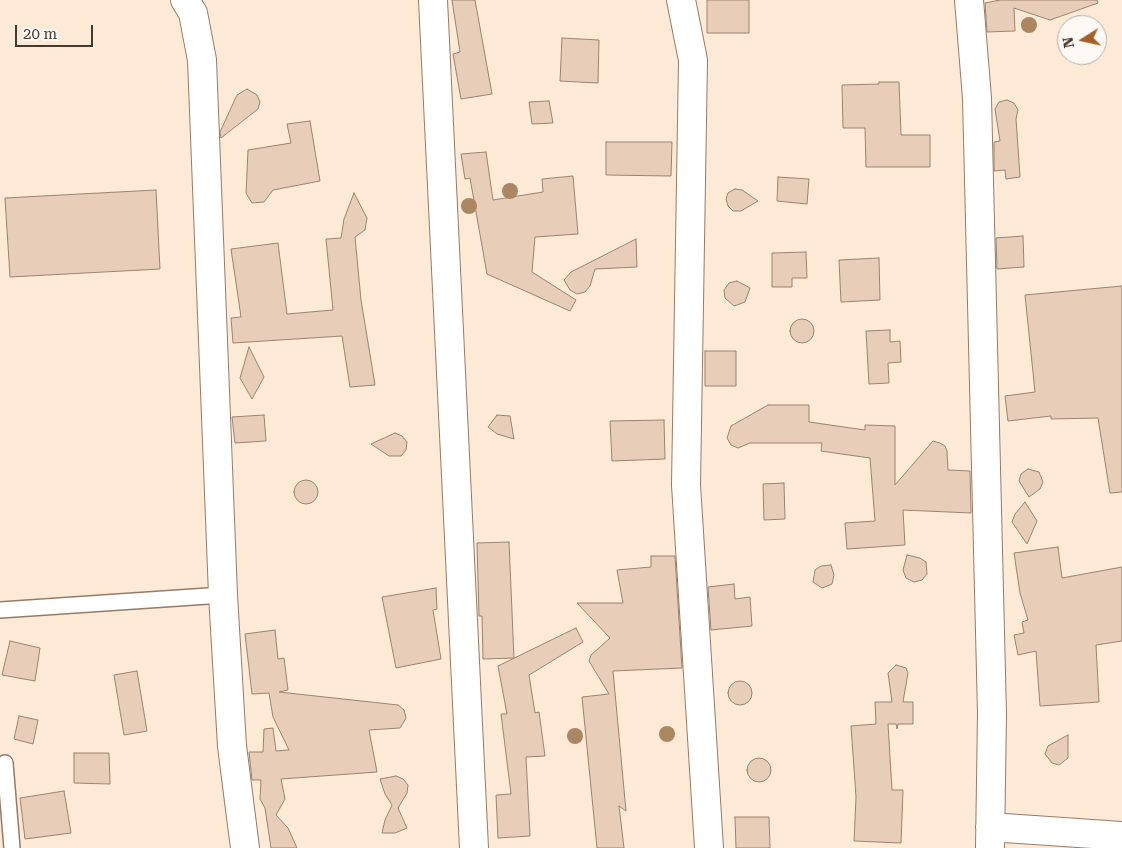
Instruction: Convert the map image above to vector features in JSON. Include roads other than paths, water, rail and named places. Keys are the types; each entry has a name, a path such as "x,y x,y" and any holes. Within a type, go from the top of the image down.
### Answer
{"street":[{"path":"185,0 193,13 202,60 232,746 245,848"},
{"path":"434,0 474,848"},
{"path":"681,0 694,60 686,485 709,848"},
{"path":"969,0 977,98 992,714 990,837 1122,836"}],"lane":[{"path":"0,610 224,595"},
{"path":"5,763 12,848"}]}
